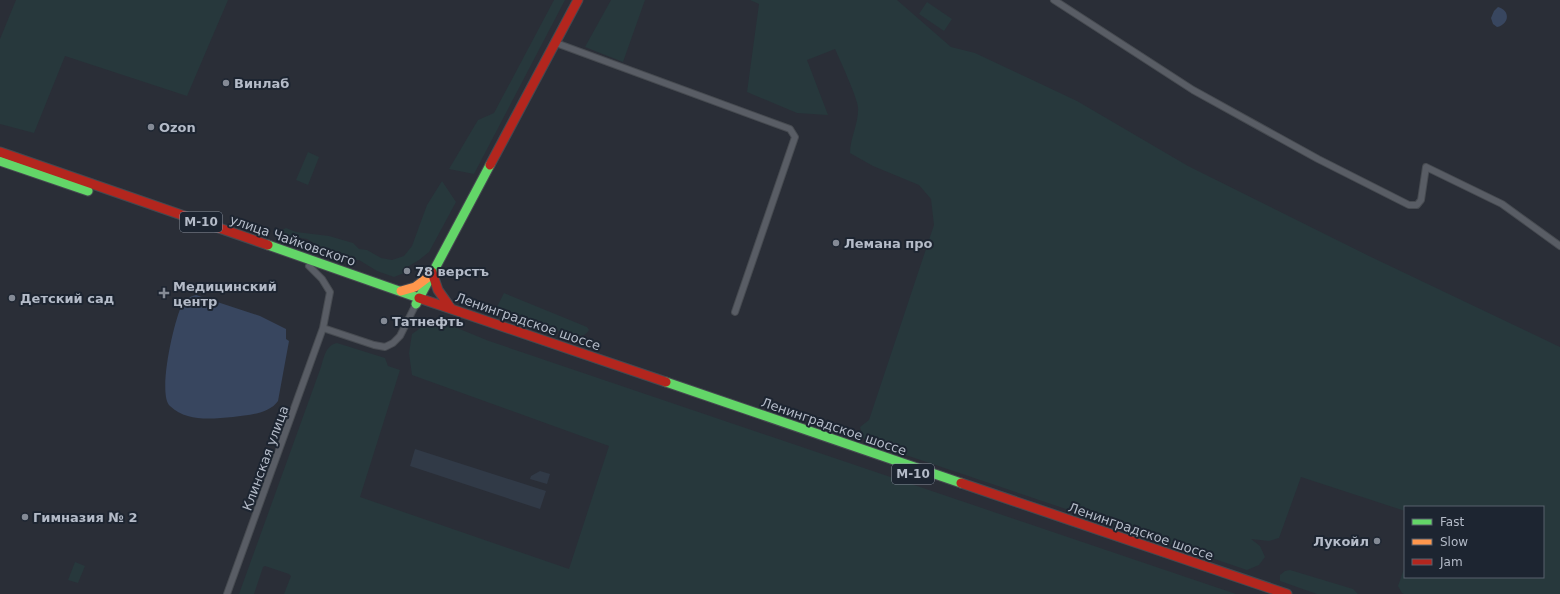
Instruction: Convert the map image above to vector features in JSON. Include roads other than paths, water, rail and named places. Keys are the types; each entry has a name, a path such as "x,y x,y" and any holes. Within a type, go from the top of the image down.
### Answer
{"main road":[{"path":"418,301 432,272 578,0"},
{"name":"улица Чайковского","path":"0,152 401,291 418,301"},
{"name":"улица Чайковского","path":"0,161 309,266 418,301"},
{"path":"401,291 420,284 432,272"},
{"path":"432,272 438,290 450,308"},
{"name":"Ленинградское шоссе","path":"418,301 450,308 1287,594"},
{"name":"Ленинградское шоссе","path":"418,301 1267,594"}],"street":[{"path":"1054,0 1193,90 1318,159 1409,206 1417,206 1421,200 1426,167 1502,204 1560,246"},
{"path":"556,43 790,129 795,138 735,312"},
{"name":"Клинская улица","path":"227,594 323,328 330,292 322,279 309,266"},
{"path":"323,328 374,345 385,347 393,343 400,336 418,301"}],"water":[{"path":"1498,7 1505,11 1507,17 1504,23 1497,27 1493,24 1491,18 1494,11"},
{"path":"196,295 260,316 286,329 286,339 289,341 278,401 269,409 233,417 208,419 184,415 170,406 166,399 165,388 171,341 184,301"}],"place":[{"name":"Винлаб","path":"226,83"},
{"name":"Ozon","path":"151,127"},
{"name":"Лемана про","path":"836,243"},
{"name":"78 верстъ","path":"407,271"},
{"name":"Медицинский центр","path":"164,293"},
{"name":"Детский сад","path":"12,298"},
{"name":"Татнефть","path":"384,321"},
{"name":"Гимназия № 2","path":"25,517"},
{"name":"Лукойл","path":"1377,541"}]}
